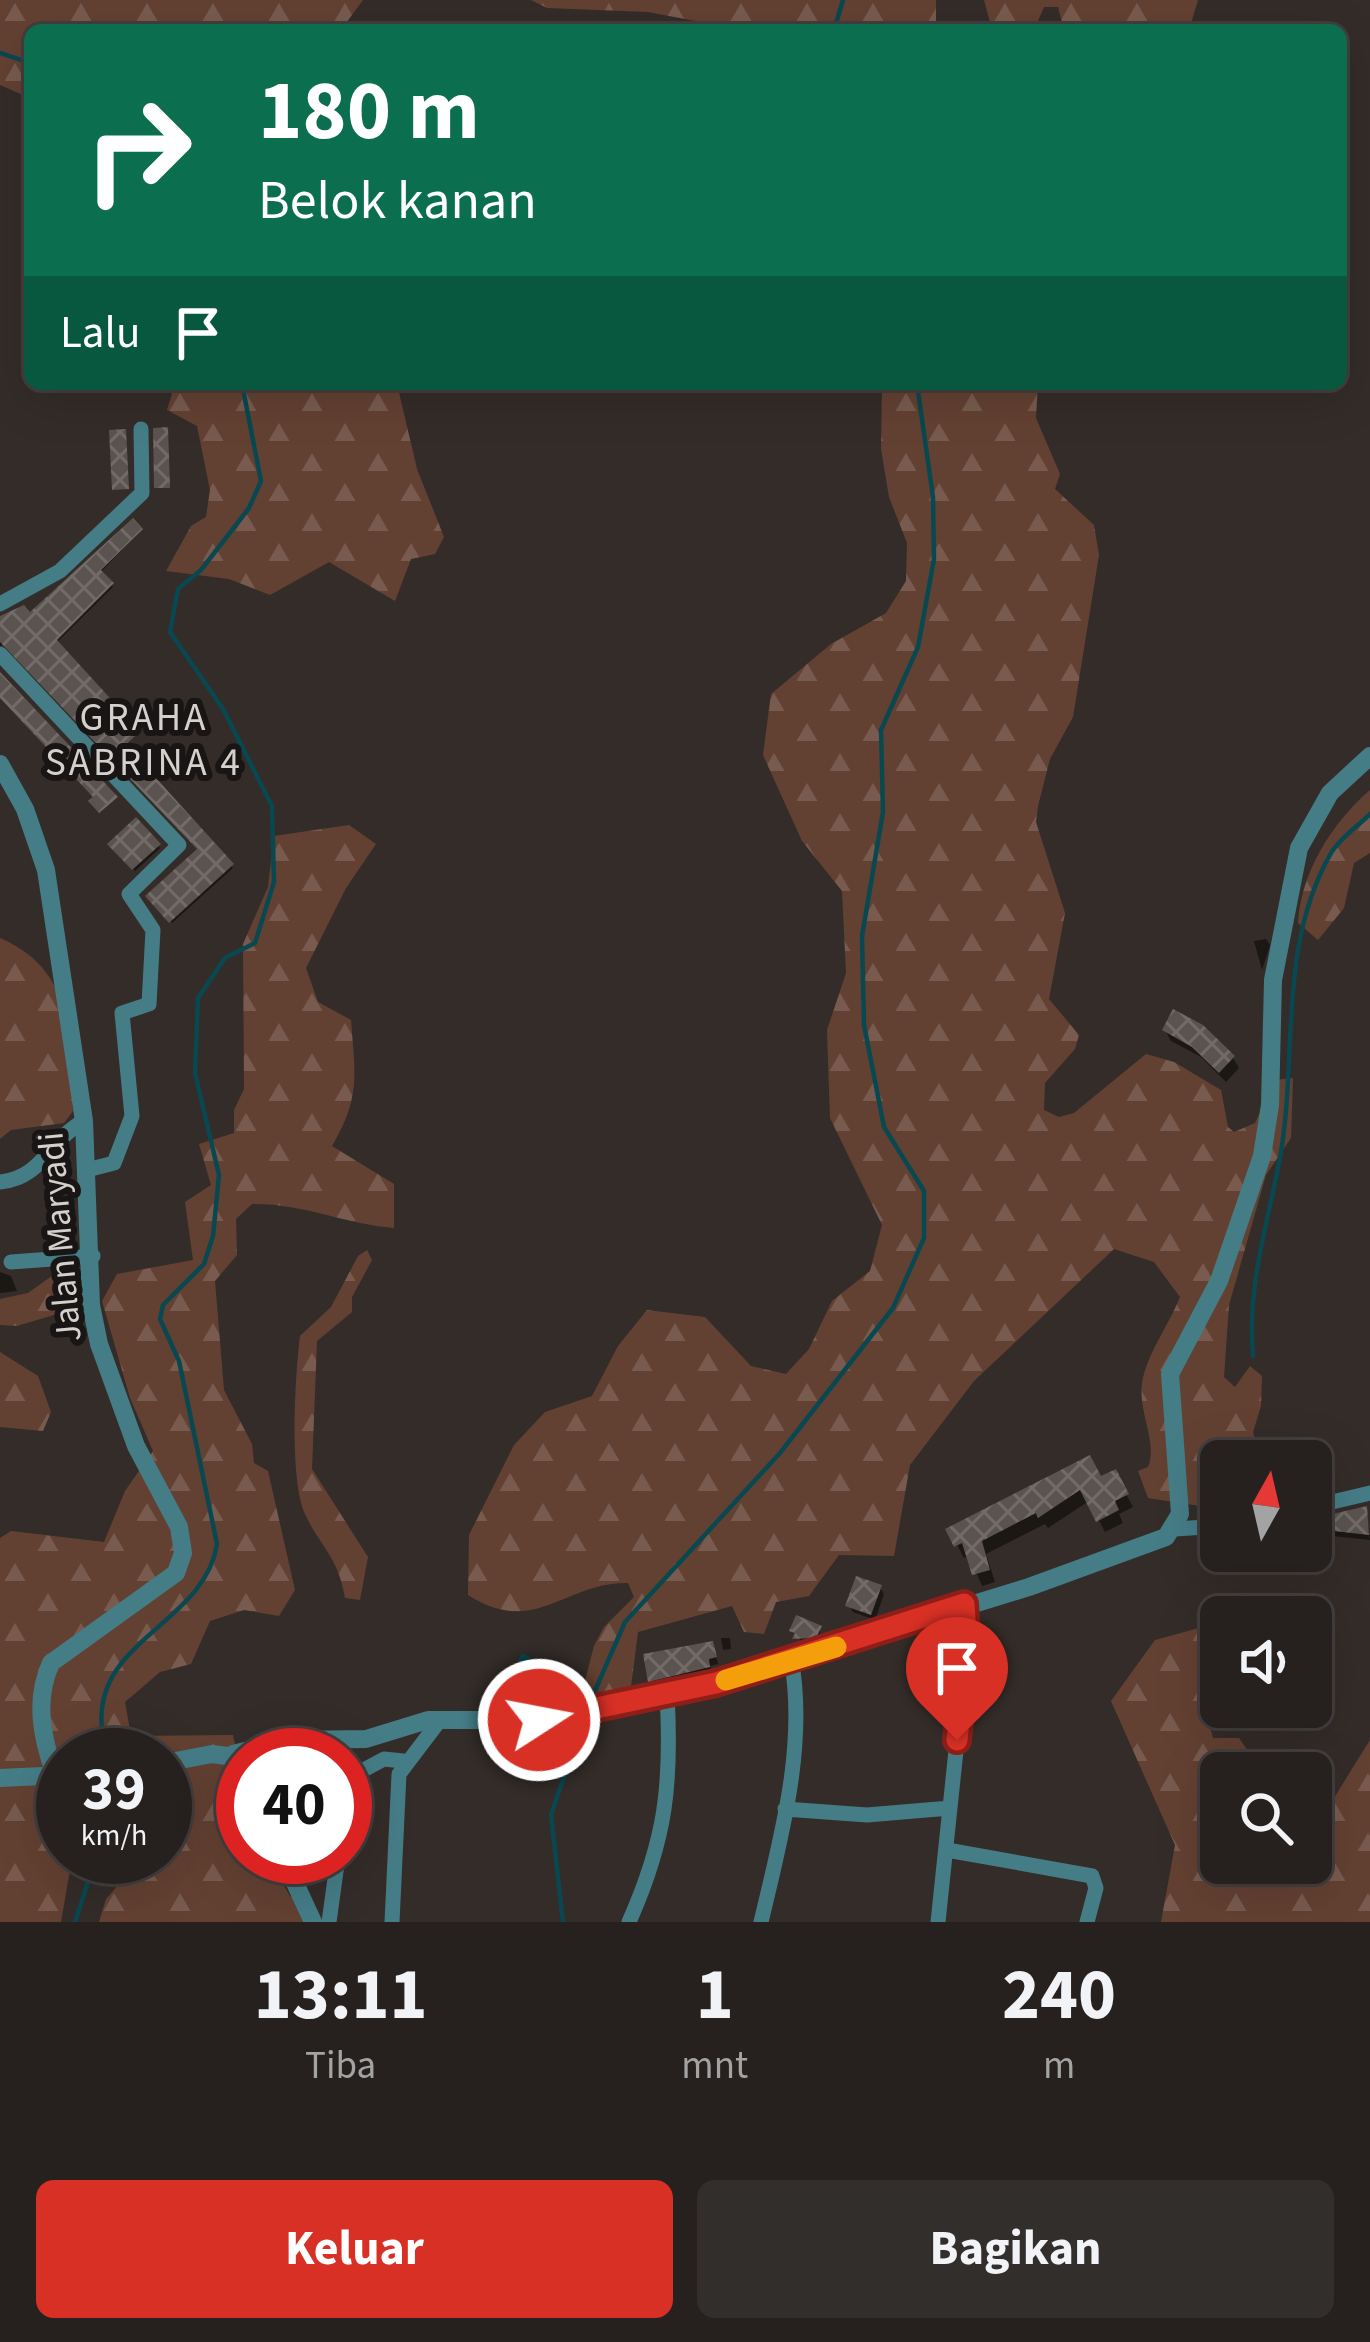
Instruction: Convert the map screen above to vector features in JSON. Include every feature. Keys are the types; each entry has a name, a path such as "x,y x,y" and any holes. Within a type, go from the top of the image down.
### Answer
{"street":[{"path":"0,604 60,571 142,493 141,429"},
{"path":"0,654 178,845 129,894 153,930 149,1004 122,1013 131,1116 126,1131 114,1163 87,1170"},
{"path":"1175,1528 1180,1460 1170,1374 1219,1281 1262,1156 1270,1105 1273,980 1299,848 1330,794 1370,755"},
{"name":"Jalan Maryadi","path":"0,764 25,809 46,870 84,1121 93,1256 91,1305 115,1397 179,1527 183,1553 176,1573 51,1663 40,1685 43,1728"},
{"path":"0,1181 31,1173 46,1160 56,1139 84,1121"},
{"path":"11,1262 93,1256"},
{"path":"1332,1502 1370,1493"},
{"path":"372,1737 440,1720 539,1720 667,1694 854,1643 1146,1548 1175,1528 1200,1527"},
{"path":"938,1922 967,1646 964,1604"},
{"path":"761,1922 785,1809 796,1718 791,1658"},
{"path":"629,1922 649,1878 668,1808 667,1694"},
{"path":"392,1922 394,1815 403,1761 440,1720"},
{"path":"372,1765 384,1759 403,1761"},
{"path":"0,1778 36,1776"},
{"path":"785,1809 886,1815 950,1808"},
{"path":"946,1850 1091,1876 1096,1888 1087,1922"},
{"path":"295,1884 313,1922"},
{"path":"329,1922 334,1884"}],"green space":[{"path":"0,0 363,0 345,24 24,24 24,95 0,85"},
{"path":"531,0 936,0 936,24 706,24 648,12 547,8"},
{"path":"984,0 1198,0 1191,24 1062,24 1058,7 1044,7 1037,24 990,24"},
{"path":"169,390 398,390 417,469 444,537 435,554 411,559 395,601 329,562 270,595 229,579 166,571 191,526 206,517 210,490 197,426 167,410"},
{"path":"882,390 1038,390 1036,418 1060,474 1055,489 1094,525 1099,555 1073,717 1050,759 1036,822 1065,913 1049,999 1079,1035 1075,1049 1045,1083 1044,1110 1059,1117 1074,1113 1146,1054 1174,1062 1221,1090 1228,1127 1234,1132 1255,1123 1275,1080 1293,1078 1291,1138 1266,1175 1229,1305 1224,1377 1235,1387 1250,1366 1262,1376 1255,1440 1200,1440 1200,1506 1148,1498 1138,1471 1148,1467 1150,1458 1142,1384 1180,1297 1154,1262 1114,1249 974,1381 910,1465 894,1556 839,1555 809,1596 776,1602 764,1634 744,1632 732,1606 638,1632 630,1694 578,1707 594,1646 604,1627 634,1597 628,1583 605,1585 549,1605 513,1611 468,1595 469,1535 514,1445 545,1412 592,1396 618,1346 647,1310 705,1317 751,1366 786,1374 809,1349 832,1301 870,1271 882,1225 830,1118 827,1030 846,973 842,891 802,841 763,755 771,694 831,644 886,613 906,581 907,543 889,497 881,449"},
{"path":"1370,790 1370,853 1354,863 1344,908 1318,940 1298,923 1305,885 1331,833"},
{"path":"349,825 376,844 346,888 306,968 318,1002 351,1020 352,1099 332,1146 394,1184 394,1228 270,1205 252,1204 236,1219 237,1255 215,1281 224,1390 252,1444 254,1463 268,1471 295,1590 279,1616 244,1610 210,1621 191,1664 160,1672 125,1702 130,1728 36,1728 36,1884 68,1884 61,1922 0,1922 0,1538 11,1531 104,1542 125,1491 153,1451 130,1398 102,1301 117,1274 193,1260 185,1202 211,1185 199,1144 234,1133 234,1110 244,1089 243,944 268,887 274,836"},
{"path":"0,938 25,952 56,988 67,1033 73,1111 64,1123 11,1130 0,1139"},
{"path":"367,1250 372,1260 352,1297 352,1312 317,1341 312,1469 368,1557 360,1600 345,1598 333,1562 300,1498 296,1376 300,1336 331,1307 358,1256"},
{"path":"56,1273 71,1290 67,1311 17,1326 0,1325 0,1299 28,1293"},
{"path":"0,1352 38,1376 51,1412 43,1431 0,1427"},
{"path":"1200,1628 1200,1728 1210,1728 1213,1738 1239,1738 1249,1752 1200,1752 1200,1884 1332,1884 1332,1801 1370,1740 1370,1922 1161,1922 1175,1845 1111,1701 1155,1640"},
{"path":"192,1735 216,1735 216,1884 283,1884 290,1896 315,1908 319,1922 99,1922 106,1899 119,1884 192,1884"}],"water":[{"path":"522,1653 544,1665 536,1708 494,1709"}],"building":[{"path":"168,427 170,488 154,488 153,428"},
{"path":"126,429 129,489 112,490 109,430"},
{"path":"133,518 143,529 101,570 114,583 57,640 140,731 126,745 234,864 169,923 145,896 197,849 0,642 0,616 24,605 30,612"},
{"path":"0,672 118,797 99,813 88,801 93,797 0,698"},
{"path":"136,817 161,844 132,870 107,844"},
{"path":"1173,1009 1203,1025 1235,1056 1219,1073 1192,1047 1162,1030"},
{"path":"1090,1455 1101,1476 1116,1469 1129,1494 1115,1501 1119,1510 1096,1522 1080,1490 1038,1518 1036,1513 982,1541 990,1570 972,1575 962,1543 954,1547 945,1529"},
{"path":"1367,1506 1369,1535 1332,1531 1332,1514"},
{"path":"856,1576 882,1585 871,1615 845,1606"},
{"path":"796,1615 822,1626 816,1638 792,1639 795,1633 789,1631"},
{"path":"713,1641 717,1657 709,1659 710,1667 648,1682 643,1654"}],"waterway":[{"path":"836,24 843,0"},
{"path":"0,53 24,61"},
{"path":"102,1728 109,1684 122,1663 196,1590 217,1544 179,1361 160,1319 163,1305 204,1264 213,1236 219,1175 195,1073 198,998 225,958 255,943 274,882 272,806 223,709 170,632 178,589 201,570 249,508 261,481 243,390"},
{"path":"590,1702 625,1622 780,1453 893,1308 924,1238 924,1191 884,1127 864,1025 862,936 883,812 881,730 918,647 934,559 933,497 918,390"},
{"path":"1253,1356 1255,1280 1280,1158 1303,926 1331,853 1370,814"},
{"path":"563,1922 551,1815 584,1718"},
{"path":"75,1922 87,1884"}],"slow traffic":[{"path":"726,1680 836,1647"}],"district":[{"name":"GRAHA SABRINA 4","path":"144,740"}],"route":[{"path":"539,1720 716,1683 854,1643 964,1604 967,1646 957,1740"}]}
